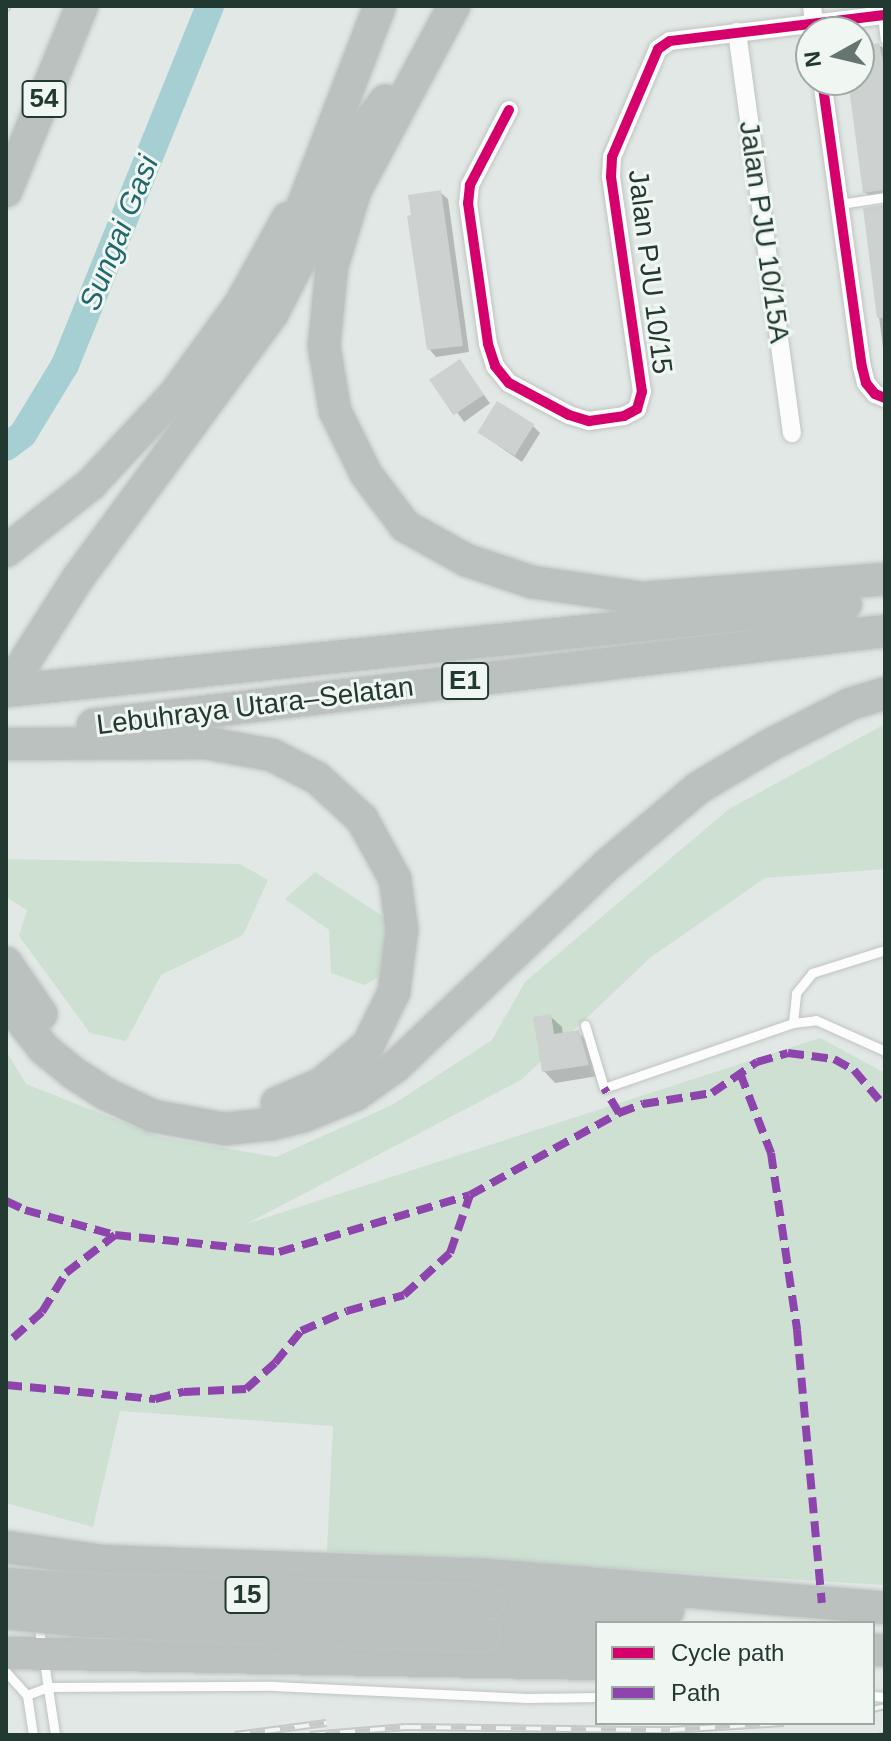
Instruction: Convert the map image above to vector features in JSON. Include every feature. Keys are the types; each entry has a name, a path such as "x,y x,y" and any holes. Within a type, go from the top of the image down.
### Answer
{"highway":[{"name":"54","path":"6,134 58,6"},
{"name":"54","path":"6,191 82,6"},
{"path":"6,660 44,598 225,355 286,250 380,6"},
{"path":"454,7 355,191 332,266 324,346 335,411 366,474 405,526 466,560 532,582 643,598 885,579"},
{"path":"6,691 21,662 78,578 272,314 319,223 352,146 454,7"},
{"path":"6,551 91,484 175,394 241,303 318,165"},
{"name":"Lebuhraya Utara–Selatan","path":"6,691 885,600"},
{"name":"Lebuhraya Utara–Selatan","path":"6,736 51,738 885,631"},
{"path":"6,1001 34,1038 72,1072 106,1094 153,1116 225,1129 304,1116 355,1095 396,1066 607,865 698,788 770,745 850,704 885,693"},
{"path":"6,744 51,738 206,743 272,755 317,778 362,819 395,879 402,930 394,992 368,1045 321,1084 271,1105 208,1108 135,1088 90,1061 49,1024 6,963"},
{"path":"25,1570 102,1561 487,1575 885,1611"},
{"name":"15","path":"25,1570 85,1590 487,1602 738,1615 885,1611"},
{"name":"15","path":"21,1611 83,1621 595,1638"},
{"path":"6,1653 595,1664"}],"street":[{"name":"Jalan PJU 10/15","path":"509,110 470,185 468,203 488,344 495,366 509,383 569,415 589,421 624,416 637,409 642,392 611,177 612,157 658,49 670,41 795,24"},
{"name":"Jalan PJU 10/15A","path":"737,32 792,433"},
{"path":"824,96 862,367 866,383 880,396"}],"lane":[{"path":"883,15 885,39"},
{"path":"840,204 885,197"},
{"path":"793,1023 796,993 812,973 885,950"},
{"path":"585,1025 604,1088 793,1023 816,1020 885,1051"},
{"path":"21,1611 40,1653 55,1735"},
{"path":"6,1672 27,1695 33,1735"},
{"path":"27,1695 48,1687 274,1686 527,1698 595,1697"}],"green space":[{"path":"885,724 885,869 765,878 651,957 521,1080 246,1224 820,1038 885,1073 885,1585 327,1551 333,1426 120,1411 93,1527 6,1503 6,1051 26,1084 160,1137 276,1157 392,1105 492,1040 525,982 729,809"},
{"path":"6,859 240,864 268,880 243,935 161,975 126,1041 90,1033 19,936 27,910 6,897"},
{"path":"315,872 390,921 382,974 365,985 331,973 329,930 285,899"}],"building":[{"path":"879,43 885,70 885,190 863,193 850,96 875,96 875,44"},
{"path":"441,190 463,346 427,350 407,216 411,215 408,195"},
{"path":"885,205 885,318 877,318 863,208"},
{"path":"460,359 484,395 453,415 429,380"},
{"path":"497,401 534,424 515,456 477,432"},
{"path":"551,1014 554,1034 579,1030 589,1065 542,1072 533,1017"}],"waterway":[{"name":"Sungai Gasi","path":"6,447 23,434 65,365 210,6"}],"railway":[{"path":"6,10 8,6"},
{"path":"875,1708 885,1706"},
{"path":"235,1735 326,1723"},
{"path":"310,1735 406,1727 670,1730 751,1725"}],"marked path":[{"path":"619,1113 643,1104 712,1093 757,1062 788,1053 834,1059 854,1070 879,1100"},
{"path":"740,1073 771,1153 797,1330 822,1603"},
{"path":"6,1201 25,1210 115,1235 279,1252 470,1195 619,1113 604,1088"},
{"path":"6,1385 155,1399 184,1392 246,1389 275,1363 301,1331 347,1311 404,1295 450,1253 470,1195"},
{"path":"13,1338 42,1312 66,1273 115,1235"}],"cycle path":[{"path":"509,110 470,185 468,203 488,344 495,366 509,383 569,415 589,421 624,416 637,409 642,392 611,177 612,157 658,49 670,41 885,15"},
{"path":"824,96 862,367 866,383 875,394 885,398"}]}
